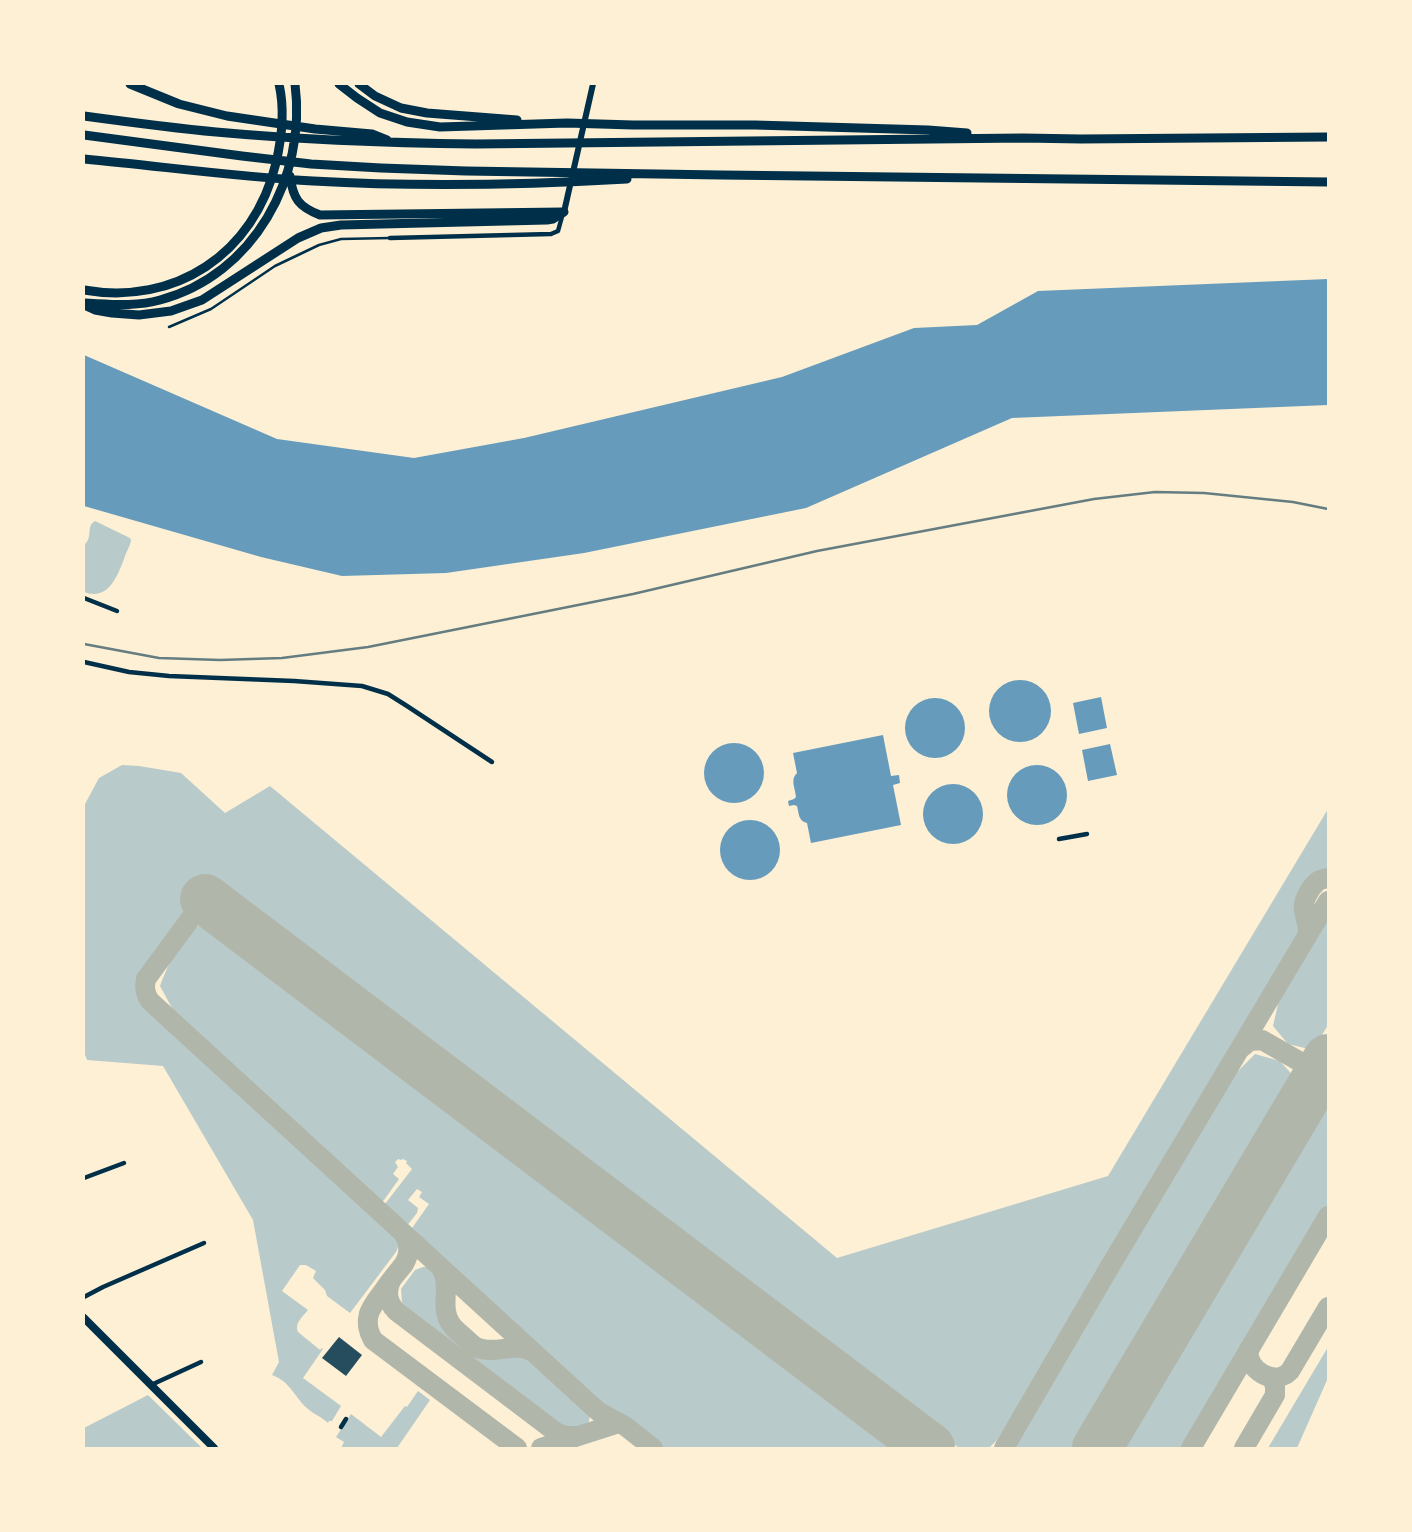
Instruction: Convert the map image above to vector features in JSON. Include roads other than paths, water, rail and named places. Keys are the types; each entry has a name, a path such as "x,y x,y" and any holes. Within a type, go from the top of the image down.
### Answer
{"highway":[{"path":"130,84 179,104 227,116 315,130 372,134 394,143"},
{"path":"84,290 106,293 134,293 168,286 212,262 234,243 246,230 258,211 275,170 282,125 283,105 280,84"},
{"path":"84,304 128,305 158,301 192,288 219,272 240,254 274,206 290,168 296,133 295,84"},
{"path":"339,84 380,113 407,122 440,127 567,123 755,125 919,130 1023,138"},
{"path":"359,84 375,96 401,108 427,113 567,123"},
{"path":"84,116 215,132 313,140 394,143 1328,137"},
{"path":"84,135 311,164 457,171 556,172 590,177"},
{"path":"84,159 312,181 395,185 554,182 590,177 687,175 1328,182"},
{"path":"84,164 112,162"},
{"path":"290,168 292,188 297,202 308,210 320,215 564,212"},
{"path":"84,304 96,310 112,313 139,315 171,311 202,300 298,238 322,228 341,225 547,220 553,219 564,212"},
{"path":"84,1318 214,1448"}],"main road":[{"path":"564,212 593,84"}],"street":[{"path":"390,238 552,234 558,231 564,212"},
{"path":"84,598 117,611"},
{"path":"84,662 137,673 362,686 388,694 492,762"},
{"path":"1060,839 1087,834"},
{"path":"84,1178 124,1163"},
{"path":"84,1297 204,1243"},
{"path":"151,1385 201,1362"},
{"path":"341,1427 346,1419"}],"lane":[{"path":"169,327 211,308 274,266 319,245 341,239 390,238"}],"water":[{"path":"1328,279 1328,405 1012,418 806,508 584,553 446,573 342,576 261,557 84,506 84,355 277,439 414,458 524,438 782,377 914,328 977,325 1038,291"},
{"path":"1020,680 1032,683 1042,689 1048,699 1051,711 1048,723 1042,733 1032,739 1020,742 1008,739 998,733 992,723 989,711 992,699 998,689 1008,683"},
{"path":"1101,697 1107,728 1079,734 1073,703"},
{"path":"935,698 952,703 960,711 965,728 960,745 952,753 935,758 918,753 910,745 905,728 910,711 918,703"},
{"path":"883,735 891,776 899,775 900,783 893,785 901,825 811,843 807,823 800,819 797,806 789,806 788,801 796,797 793,781 797,773 793,753"},
{"path":"734,743 751,748 759,756 764,773 759,790 751,798 734,803 717,798 709,790 704,773 709,756 717,748"},
{"path":"1110,744 1117,775 1088,781 1082,750"},
{"path":"1037,765 1054,770 1062,778 1067,795 1062,812 1054,820 1037,825 1020,820 1012,812 1007,795 1012,778 1020,770"},
{"path":"953,784 969,789 974,793 978,798 983,814 978,830 974,835 969,839 953,844 937,839 932,835 928,830 923,814 928,798 932,793 937,789"},
{"path":"750,820 766,825 771,829 775,834 780,850 775,866 771,871 766,875 750,880 734,875 729,871 725,866 720,850 725,834 729,829 734,825"}],"railway":[{"path":"84,644 159,658 220,660 282,658 368,647 633,594 817,551 1094,499 1155,492 1204,493 1293,502 1328,509"}]}
